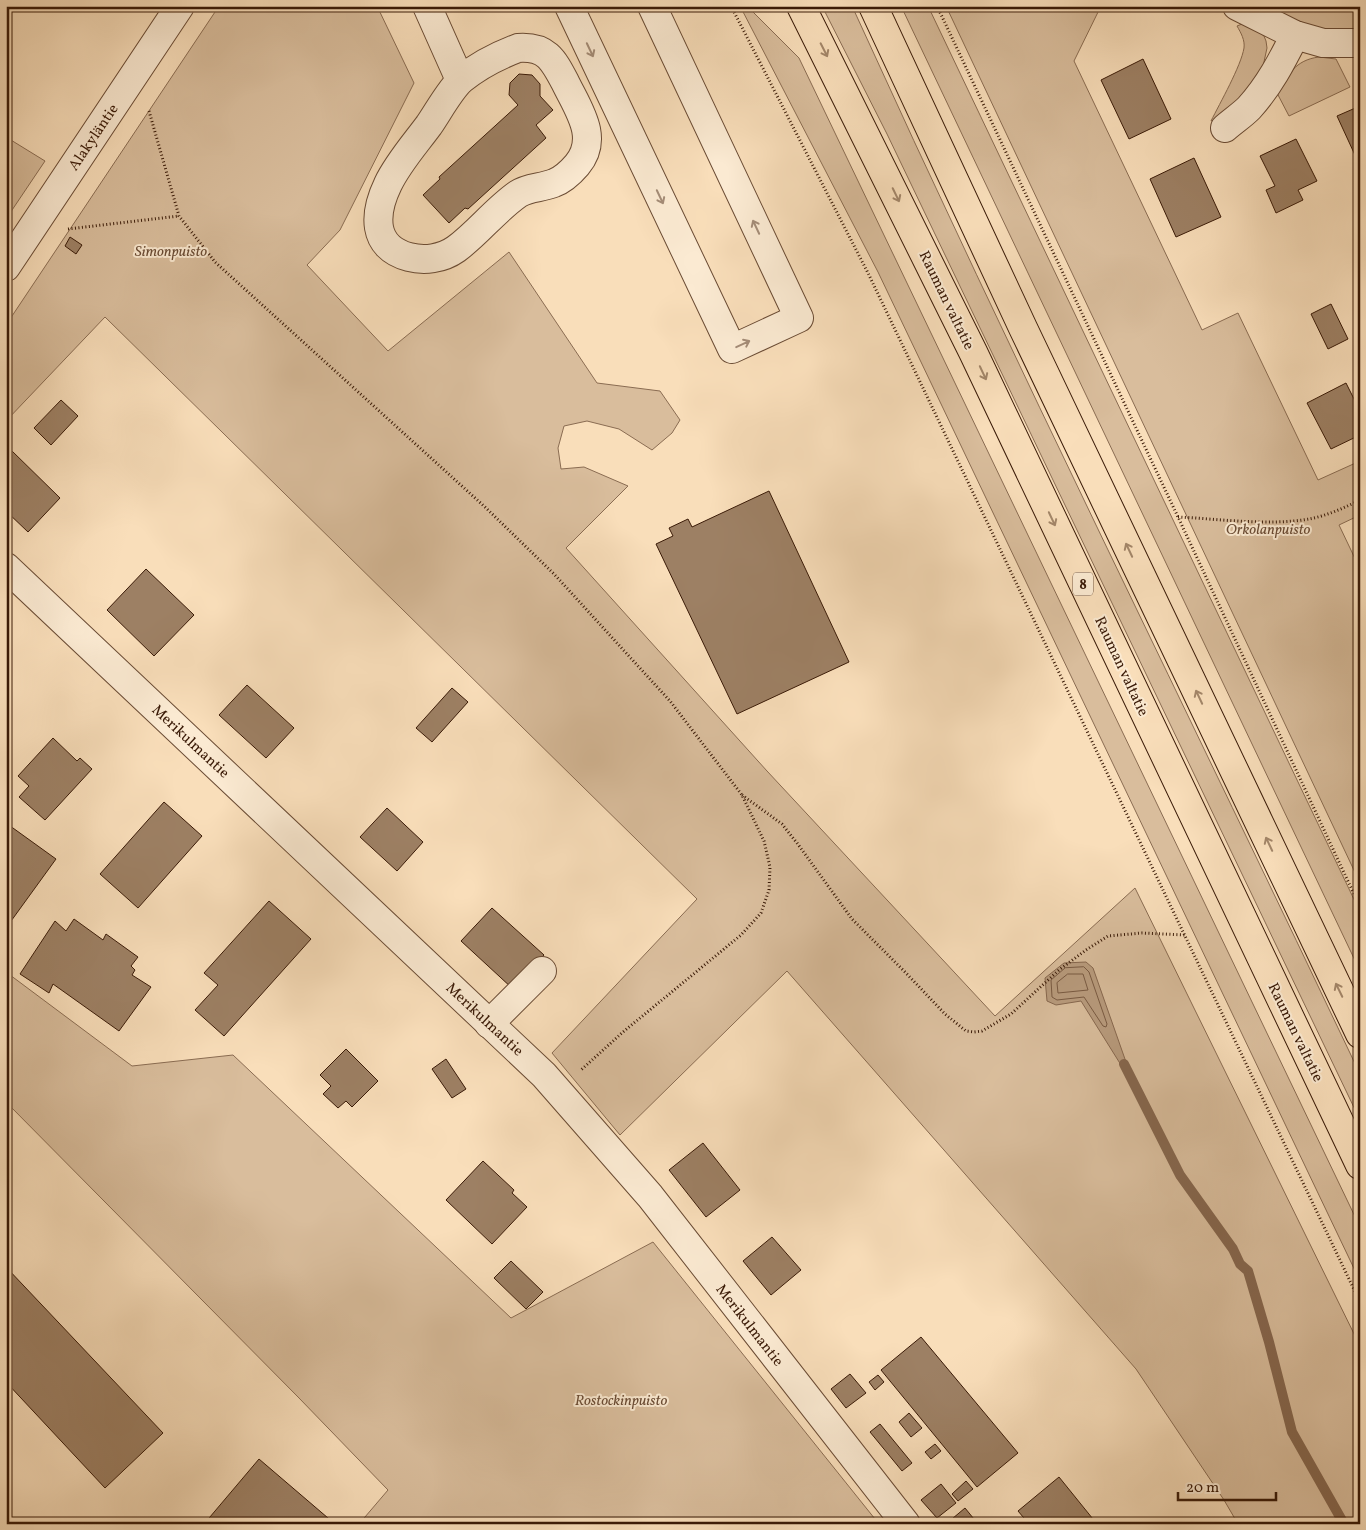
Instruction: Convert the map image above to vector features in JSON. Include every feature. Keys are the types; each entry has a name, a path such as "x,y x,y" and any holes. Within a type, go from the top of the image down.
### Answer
{"highway":[{"name":"Rauman valtatie","path":"802,6 973,352 1360,1165"},
{"path":"873,6 1023,328 1360,1034"}],"street":[{"name":"Alakyläntie","path":"6,267 180,6"},
{"path":"427,6 460,80"},
{"path":"570,6 732,349 799,318 652,6"},
{"path":"1237,6 1295,35 1323,43 1360,43"},
{"path":"1225,128 1248,109 1264,90 1295,35"},
{"path":"518,48 539,50 548,56 558,69 586,128 588,144 583,158 572,172 556,182 519,194 451,253 426,259 407,257 388,247 380,233 379,214 384,194 396,172 460,80 488,60 502,54 518,48"},
{"name":"Merikulmantie","path":"6,567 544,1075 650,1196 906,1524"},
{"path":"489,1024 542,971"}],"path":[{"path":"731,6 868,272 1360,1302"},
{"path":"936,6 1360,907"},
{"path":"131,80 145,97 179,216 215,262 485,507 554,574 670,701 742,795 764,841 770,867 769,890 761,912 741,935 623,1032 557,1090"},
{"path":"38,220 57,230 179,216"},
{"path":"1178,518 1280,522 1310,518 1343,508 1360,500"},
{"path":"742,795 782,824 852,919 945,1014 966,1031 982,1031 1011,1014 1059,970 1108,936 1142,933 1185,935"}],"green space":[{"name":"Simonpuisto","path":"219,6 377,6 414,83 340,230 307,265 388,351 509,252 597,383 660,391 680,420 672,433 652,450 619,429 587,421 564,426 558,448 561,469 584,467 628,486 566,548 767,771 995,1016 1135,888 1360,1346 1360,1524 1238,1524 1136,1369 787,971 620,1135 552,1053 697,899 105,317 6,421 6,325"},
{"path":"740,6 747,6 799,58 1360,1227 1360,1281 878,272"},
{"path":"822,6 852,6 976,274 1360,1074 1360,1120 887,134"},
{"path":"901,6 928,6 1360,912 1360,971"},
{"name":"Orkolanpuisto","path":"946,6 1101,6 1074,61 1202,330 1238,313 1318,480 1360,461 1360,515 1339,525 1360,569 1360,883"},
{"path":"1268,6 1360,6 1360,29 1336,32 1312,27"},
{"path":"1247,22 1264,36 1266,41 1267,48 1260,77 1220,119 1211,121 1242,56 1244,42 1237,26"},
{"path":"1319,57 1336,59 1350,87 1289,116 1277,93 1293,69 1304,61"},
{"path":"6,137 45,161 6,219"},
{"name":"Rostockinpuisto","path":"6,972 132,1066 233,1055 511,1318 653,1242 879,1524 359,1524 388,1490 6,1102"}],"water":[{"path":"1086,962 1093,968 1126,1062 1121,1065 1081,1001 1056,1005 1047,1001 1045,978 1064,963"}],"building":[{"path":"1143,59 1171,119 1129,139 1101,80"},
{"path":"519,74 532,75 540,84 540,96 553,110 536,125 546,138 468,209 465,208 449,223 423,195 440,179 439,177 518,105 509,95 510,83"},
{"path":"1360,106 1360,166 1337,116"},
{"path":"1296,139 1317,181 1298,190 1303,200 1276,213 1266,190 1275,186 1260,156"},
{"path":"1194,158 1221,217 1176,237 1150,179"},
{"path":"70,237 82,245 76,254 65,246"},
{"path":"1331,304 1348,339 1328,349 1311,314"},
{"path":"1346,383 1360,411 1360,435 1331,449 1307,403"},
{"path":"61,400 78,416 51,445 34,428"},
{"path":"12,451 60,498 28,532 6,511 6,457"},
{"path":"769,491 849,662 737,714 656,544 673,536 669,528 688,519 692,527"},
{"path":"146,569 194,615 154,656 107,610"},
{"path":"247,685 294,728 266,758 219,715"},
{"path":"452,688 468,702 432,742 416,728"},
{"path":"53,738 77,761 80,758 92,769 45,820 19,797 29,786 18,776"},
{"path":"164,802 202,836 138,908 100,874"},
{"path":"387,808 423,842 397,871 360,837"},
{"path":"6,823 56,859 6,928"},
{"path":"269,901 311,939 224,1036 195,1010 218,985 204,973"},
{"path":"492,908 544,955 513,989 461,941"},
{"path":"74,919 103,940 106,934 138,957 131,966 135,970 132,975 151,987 119,1031 53,984 49,993 20,974 55,921 66,931"},
{"path":"346,1049 378,1081 352,1107 346,1101 338,1108 323,1094 331,1086 320,1075"},
{"path":"446,1059 466,1089 452,1098 432,1069"},
{"path":"703,1143 740,1190 706,1217 669,1170"},
{"path":"483,1161 514,1190 512,1193 527,1207 492,1244 446,1200"},
{"path":"772,1237 801,1270 771,1295 743,1261"},
{"path":"511,1261 543,1292 526,1309 494,1278"},
{"path":"6,1267 163,1433 105,1488 6,1382"},
{"path":"921,1337 1018,1453 977,1487 881,1370"},
{"path":"850,1374 866,1393 846,1408 831,1389"},
{"path":"878,1375 884,1382 875,1390 869,1382"},
{"path":"909,1413 922,1428 911,1437 899,1422"},
{"path":"880,1424 912,1463 902,1471 870,1432"},
{"path":"935,1444 941,1451 931,1459 925,1452"},
{"path":"259,1459 335,1524 204,1524"},
{"path":"1059,1477 1097,1524 1029,1524 1018,1511"},
{"path":"966,1481 973,1489 958,1501 952,1494"},
{"path":"941,1484 956,1503 937,1518 921,1500"},
{"path":"965,1508 978,1524 946,1524"}],"waterway":[{"path":"1124,1064 1180,1175 1233,1249 1240,1264 1248,1271 1269,1342 1292,1432 1344,1524"}]}
